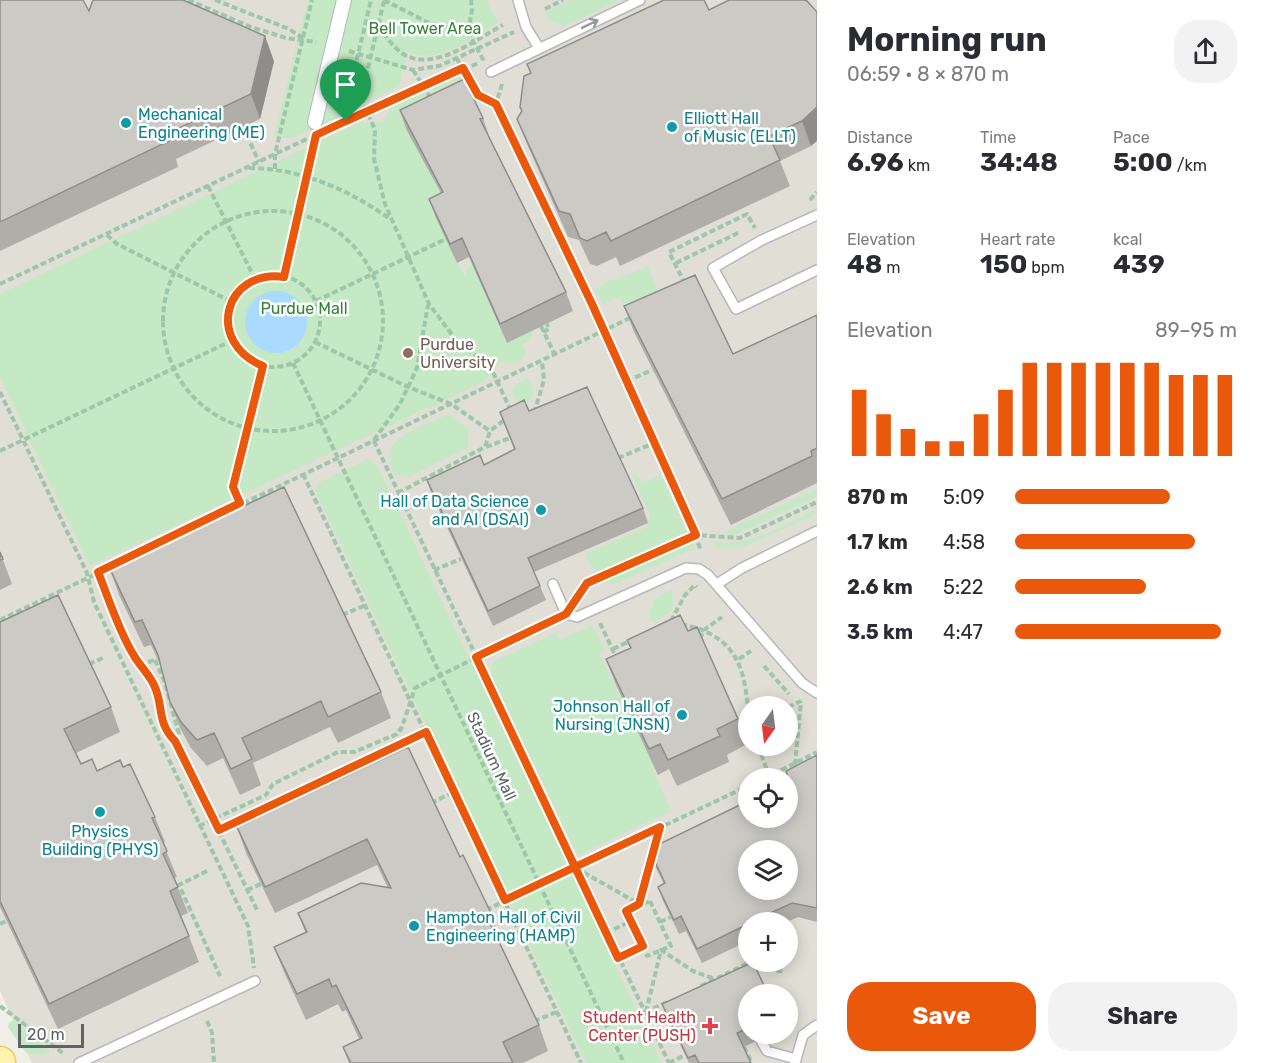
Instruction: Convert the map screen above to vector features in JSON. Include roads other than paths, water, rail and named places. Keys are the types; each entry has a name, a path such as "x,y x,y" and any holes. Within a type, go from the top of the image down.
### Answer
{"street":[{"path":"319,129 344,0"}],"lane":[{"path":"518,0 526,27 539,48"},
{"path":"491,72 640,0"},
{"path":"817,215 762,240 713,268 736,309 817,270"},
{"path":"717,584 742,568 817,531"},
{"path":"553,584 566,614 577,617 686,568 699,569 717,584 802,683 817,693"},
{"path":"79,1063 255,981"},
{"path":"763,1044 767,1051 796,1061 802,1035 817,1025"}],"water":[{"path":"276,291 293,296 298,300 302,305 307,322 302,339 298,344 293,348 276,353 259,348 254,344 250,339 245,322 250,305 254,300 259,296"}],"place":[{"name":"Mechanical Engineering (ME)","path":"126,123"},
{"name":"Elliott Hall of Music (ELLT)","path":"672,127"},
{"name":"Purdue University","path":"408,353"},
{"name":"Hall of Data Science and AI (DSAI)","path":"541,510"},
{"name":"Johnson Hall of Nursing (JNSN)","path":"682,715"},
{"name":"Physics Building (PHYS)","path":"100,812"},
{"name":"Hampton Hall of Civil Engineering (HAMP)","path":"414,926"},
{"name":"Student Health Center (PUSH)","path":"710,1026"}],"park label":[{"name":"Bell Tower Area","path":"425,28"},
{"name":"Purdue Mall","path":"304,308"}]}
